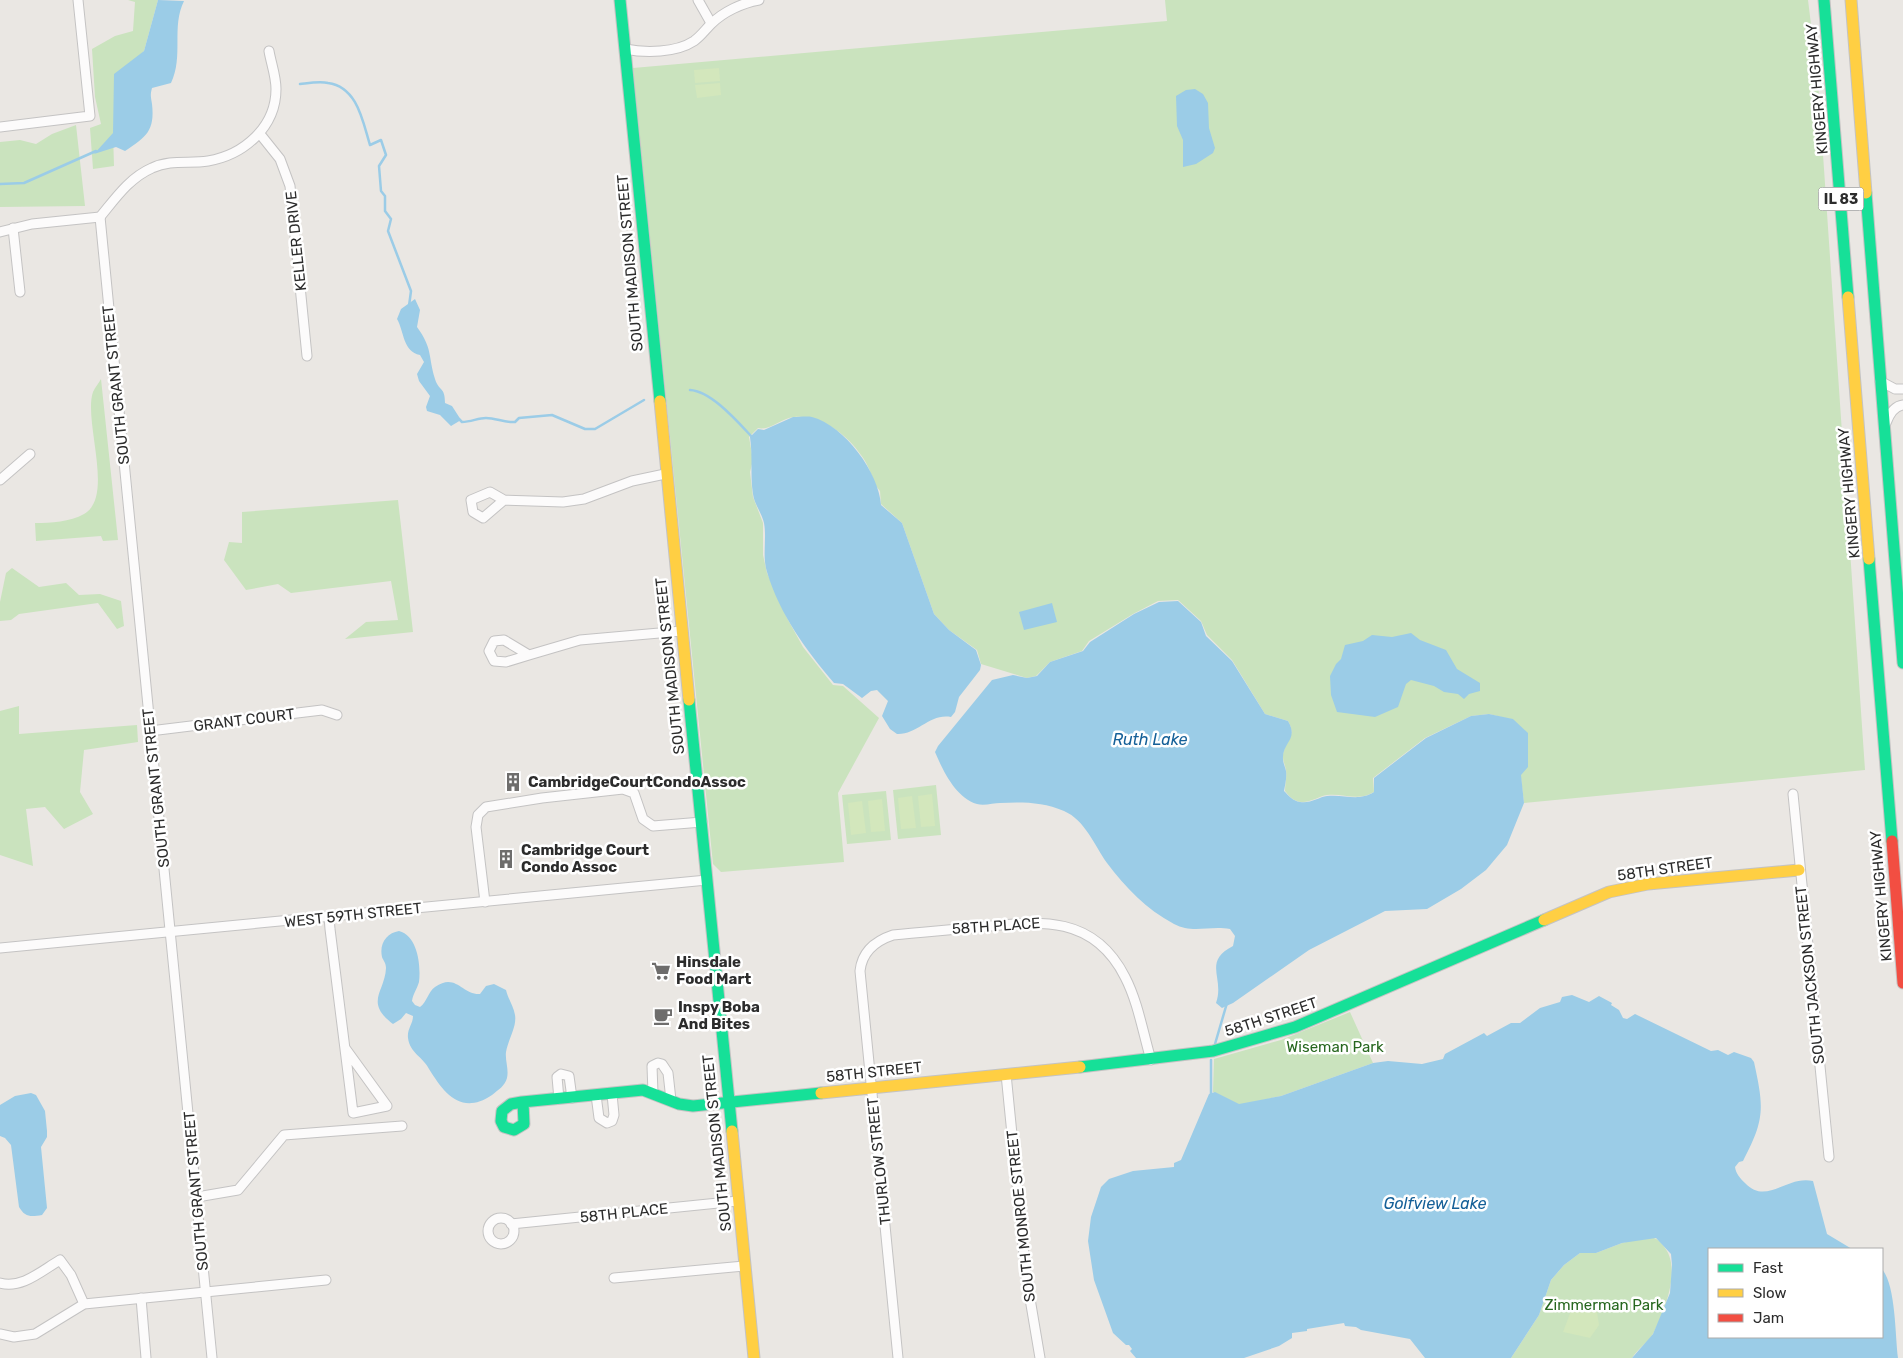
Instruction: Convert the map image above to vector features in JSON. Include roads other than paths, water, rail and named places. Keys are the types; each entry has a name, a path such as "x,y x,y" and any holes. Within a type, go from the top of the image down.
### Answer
{"main road":[{"name":"SOUTH MADISON STREET","path":"620,0 665,474 702,822 754,1358"},
{"name":"KINGERY HIGHWAY","path":"1824,0 1903,983"},
{"name":"IL 83","path":"1851,0 1903,663"},
{"name":"58TH STREET","path":"653,1092 671,1100 693,1106 1151,1060 1213,1051 1295,1028 1609,892 1656,883 1799,870"},
{"path":"523,1102 643,1090 653,1092"}],"street":[{"path":"0,127 90,116 78,0"},
{"path":"698,0 711,23"},
{"path":"625,49 638,51 683,46 693,42 711,23 734,8 759,0"},
{"path":"0,232 32,224 100,217 132,179 145,171 171,162 205,161 221,158 248,145 260,134 267,121 276,95 276,83 269,51"},
{"name":"KELLER DRIVE","path":"260,134 280,159 290,186 307,356"},
{"name":"SOUTH GRANT STREET","path":"100,217 212,1358"},
{"path":"13,228 20,292"},
{"path":"1880,382 1895,389 1903,389"},
{"path":"1884,431 1889,415 1899,406 1903,405"},
{"path":"0,480 30,454"},
{"path":"504,500 572,501 596,496 632,480 665,474"},
{"path":"529,655 580,640 682,631"},
{"name":"GRANT COURT","path":"150,731 322,710 337,714"},
{"path":"485,902 476,827 478,815 486,807 542,798 623,789 634,793 643,819 653,826 702,822"},
{"name":"SOUTH JACKSON STREET","path":"1793,794 1799,870 1829,1157"},
{"name":"WEST 59TH STREET","path":"0,948 707,880"},
{"path":"329,917 345,1048 353,1113 387,1106 345,1048"},
{"name":"58TH PLACE","path":"937,931 1027,922 1055,923 1078,931 1100,945 1117,964 1129,985 1151,1060"},
{"name":"THURLOW STREET","path":"898,1358 860,972 868,948 885,938 937,931"},
{"path":"653,1092 652,1066 658,1063 662,1064 668,1073 671,1100"},
{"path":"559,1099 557,1077 562,1074 569,1076 572,1098"},
{"name":"SOUTH MONROE STREET","path":"1006,1074 1026,1275 1040,1358"},
{"path":"596,1096 598,1118 607,1123 612,1121 614,1115 612,1094"},
{"path":"197,1197 238,1190 284,1135 402,1126"},
{"name":"58TH PLACE","path":"512,1224 738,1201"},
{"path":"0,1283 11,1286 20,1284 60,1260 71,1275 84,1304"},
{"path":"614,1278 744,1266"},
{"path":"0,1334 24,1336 35,1334 84,1304 326,1280"},
{"path":"141,1298 146,1358"}],"water":[{"path":"158,0 184,1 178,21 177,62 171,83 152,88 152,121 144,137 125,151 116,147 94,154 113,133 114,74 144,51"},
{"path":"1195,89 1203,94 1208,103 1209,128 1215,148 1213,153 1196,164 1183,167 1183,140 1177,126 1176,96 1186,90"},
{"path":"415,299 420,310 417,327 426,341 435,379 443,391 445,403 452,406 461,420 451,426 440,415 427,411 426,407 430,396 419,381 417,374 424,362 420,355 410,350 397,319 401,309"},
{"path":"793,417 812,417 824,422 848,440 858,452 874,479 881,505 902,523 934,614 949,630 976,650 981,665 980,670 959,697 955,712 951,717 937,718 911,731 897,734 890,729 882,716 888,701 877,690 871,691 862,698 843,684 834,683 804,645 779,603 767,572 764,523 754,498 752,487 750,437 758,429 764,430"},
{"name":"Ruth Lake","path":"1178,601 1201,622 1206,636 1232,661 1265,714 1288,721 1292,733 1283,753 1286,773 1284,791 1291,798 1298,801 1307,802 1327,796 1362,797 1368,795 1374,792 1374,778 1426,738 1471,716 1489,714 1513,719 1528,733 1528,767 1521,775 1524,803 1507,845 1486,870 1461,889 1427,909 1385,911 1309,950 1233,1003 1222,1008 1216,1003 1218,986 1216,964 1224,952 1233,946 1235,936 1230,929 1181,927 1154,912 1137,897 1107,863 1084,827 1064,811 1033,803 983,805 969,801 951,783 935,752 992,680 1013,675 1027,678 1037,676 1050,662 1083,651 1090,642 1134,614 1159,602"},
{"path":"1052,603 1057,622 1024,630 1019,612"},
{"path":"1411,633 1420,640 1446,650 1457,669 1480,683 1480,691 1469,694 1464,699 1458,694 1444,692 1434,686 1411,680 1406,684 1398,707 1375,717 1337,712 1331,695 1330,676 1341,659 1345,645 1363,641 1372,635 1392,637"},
{"path":"399,931 410,939 419,960 419,982 412,1001 415,1005 420,1007 435,987 448,982 480,994 486,986 494,984 506,990 515,1020 506,1052 507,1078 499,1090 481,1101 471,1103 454,1099 441,1086 409,1043 408,1035 413,1016 406,1013 393,1024 384,1016 380,1009 378,997 386,968 381,952 382,947 388,936"},
{"name":"Golfview Lake","path":"1572,995 1589,1002 1599,996 1612,1003 1611,1005 1619,1010 1623,1018 1627,1019 1635,1014 1711,1051 1718,1050 1728,1055 1734,1052 1751,1058 1754,1062 1760,1091 1759,1123 1743,1161 1739,1162 1735,1167 1737,1174 1753,1189 1761,1192 1803,1180 1813,1181 1827,1234 1850,1248 1708,1248 1708,1338 1883,1338 1883,1271 1890,1287 1898,1358 1632,1358 1653,1334 1670,1293 1671,1254 1656,1238 1622,1243 1596,1253 1580,1253 1564,1265 1551,1280 1539,1315 1511,1358 1425,1358 1410,1339 1361,1330 1356,1327 1345,1326 1344,1323 1292,1333 1292,1338 1279,1346 1244,1358 1136,1358 1130,1351 1132,1349 1129,1345 1126,1345 1113,1333 1094,1280 1088,1241 1091,1217 1101,1187 1109,1179 1133,1171 1174,1167 1174,1163 1181,1160 1209,1094 1215,1092 1239,1104 1281,1096 1373,1063 1388,1061 1422,1064 1443,1059 1445,1054 1484,1033 1487,1036 1511,1023 1520,1023 1540,1008 1560,1002 1562,997"},
{"path":"31,1093 36,1095 45,1111 47,1137 41,1147 47,1208 42,1215 28,1216 19,1207 11,1145 5,1138 0,1136 0,1105 15,1096"}],"waterway":[{"path":"300,84 325,82 346,91 358,107 370,145 381,140 386,155 379,166 381,191 385,196 385,211 391,219 388,231 411,291 409,306"},
{"path":"0,184 24,183 96,151"},
{"path":"690,390 715,401 752,437"},
{"path":"459,419 462,422 486,418 515,422 519,418 552,415 585,429 595,429 644,400"},
{"path":"1215,1044 1227,1003"},
{"path":"1211,1060 1211,1095"}],"place":[{"name":"CambridgeCourtCondoAssoc","path":"513,782"},
{"name":"Cambridge Court Condo Assoc","path":"506,859"},
{"name":"Hinsdale Food Mart","path":"661,971"},
{"name":"Inspy Boba And Bites","path":"663,1016"}],"park label":[{"name":"Wiseman Park","path":"1335,1047"},
{"name":"Zimmerman Park","path":"1604,1305"}]}
